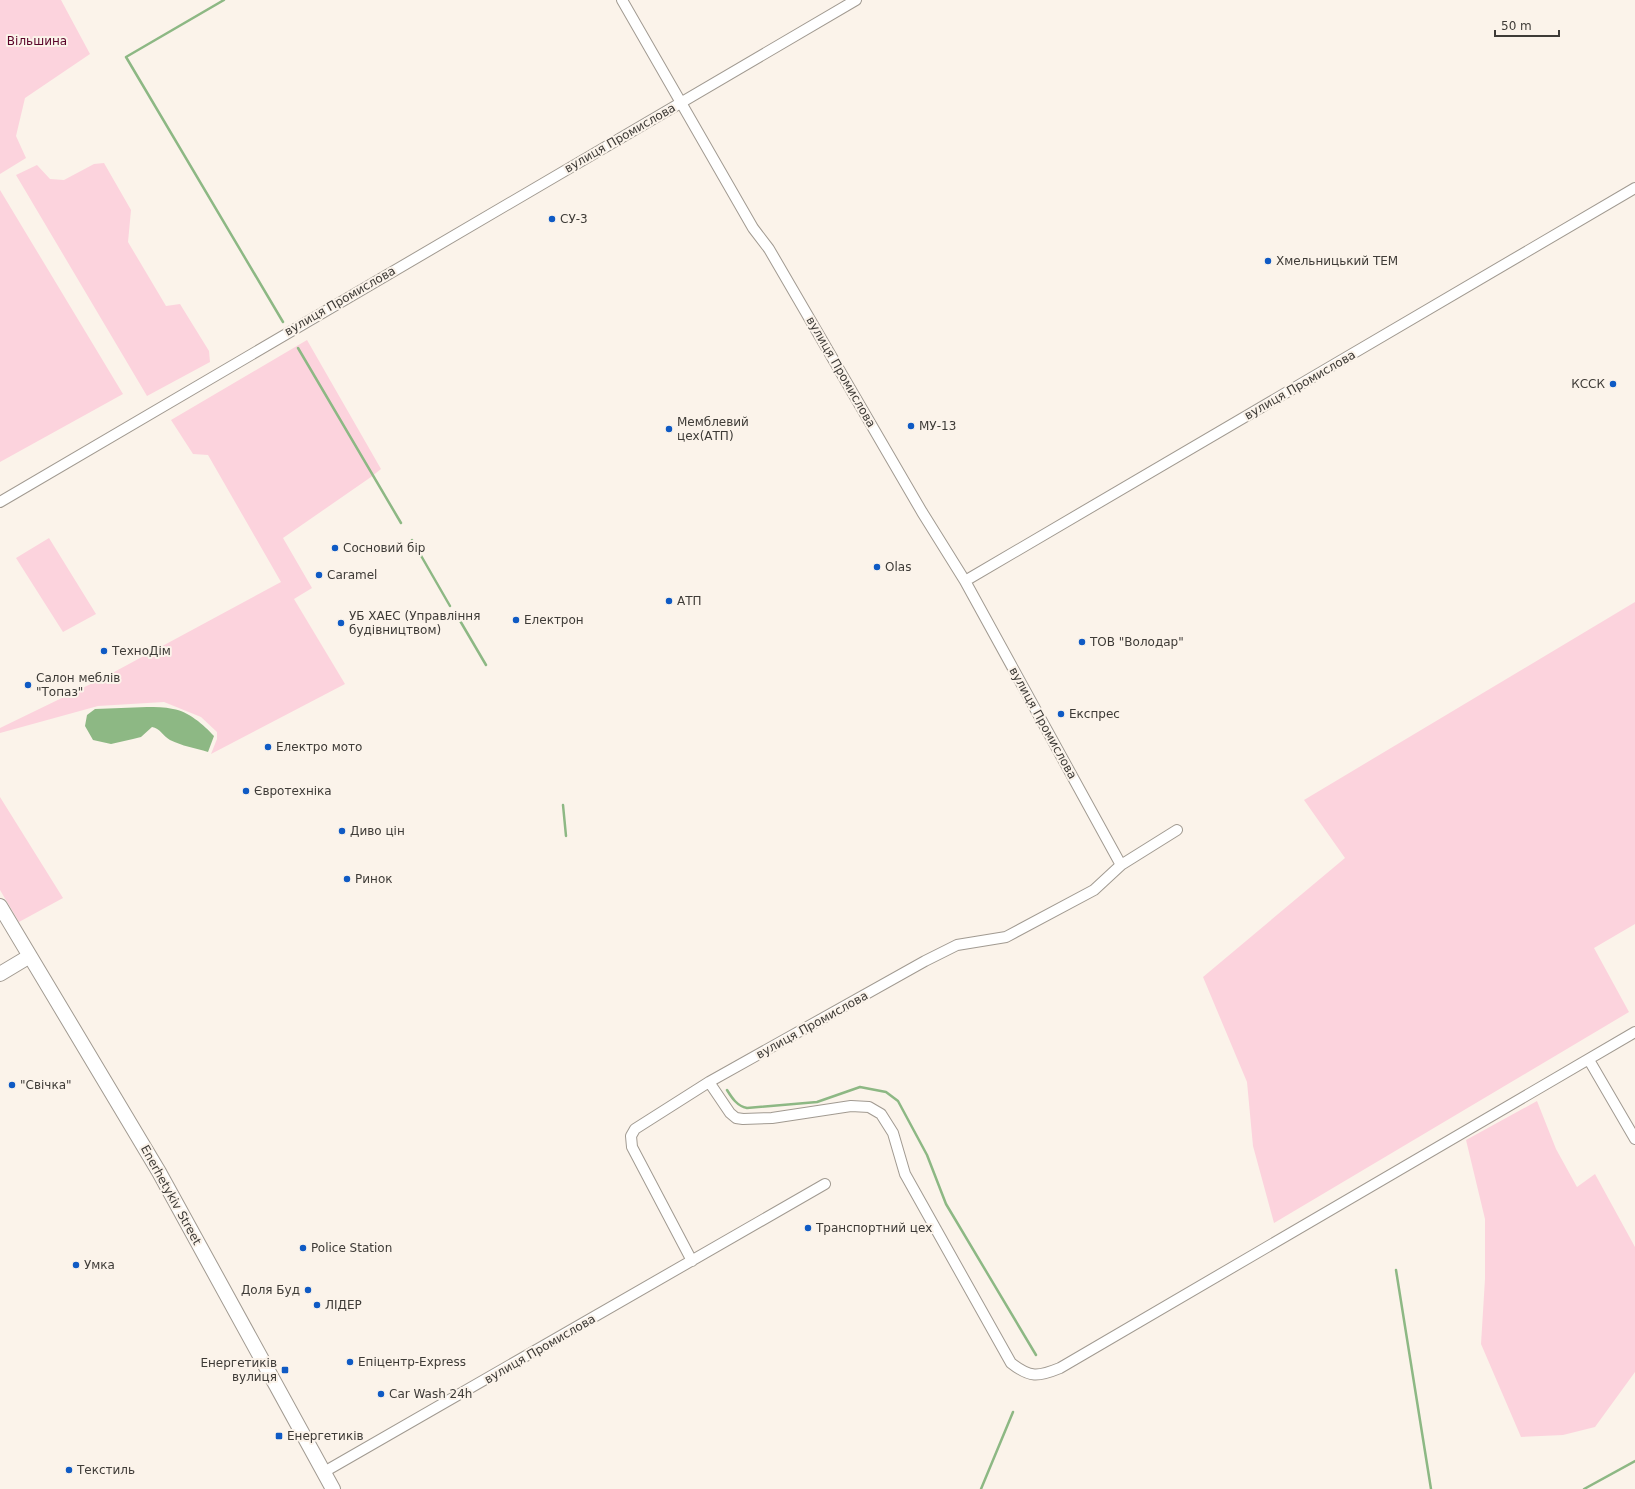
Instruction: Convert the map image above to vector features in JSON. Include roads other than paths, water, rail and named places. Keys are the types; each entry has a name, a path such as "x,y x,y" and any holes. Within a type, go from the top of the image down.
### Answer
{"main road":[{"name":"Enerhetykiv Street","path":"0,906 159,1172 333,1489"},
{"path":"0,974 30,956"}],"street":[{"name":"вулиця Промислова","path":"622,0 753,228 768,249 922,512 965,581 1121,865"},
{"name":"вулиця Промислова","path":"0,502 856,0"},
{"name":"вулиця Промислова","path":"965,581 1635,188"},
{"name":"вулиця Промислова","path":"692,1261 632,1147 631,1140 633,1132 638,1127 709,1082 918,965 957,945 1006,938 1094,890 1121,865 1177,830"},
{"path":"709,1082 730,1113 736,1118 772,1118 851,1106 869,1107 881,1114 893,1133 906,1174 1011,1363 1020,1370 1029,1374 1044,1375 1060,1368 1635,1032"},
{"path":"1589,1060 1635,1139"},
{"name":"вулиця Промислова","path":"324,1472 825,1184"}],"waterway":[{"path":"224,0 126,57 283,322"},
{"path":"298,348 401,523"},
{"path":"412,540 450,606"},
{"path":"459,619 486,665"},
{"path":"563,805 566,836"},
{"path":"727,1090 738,1104 747,1108 817,1102 860,1087 886,1092 898,1101 927,1155 946,1204 1036,1355"},
{"path":"1396,1270 1431,1489"},
{"path":"981,1489 1013,1412"},
{"path":"1584,1489 1635,1461"}],"place":[{"name":"СУ-3","path":"552,219"},
{"name":"Хмельницький ТЕМ","path":"1268,261"},
{"name":"КССК","path":"1613,384"},
{"name":"МУ-13","path":"911,426"},
{"name":"Мемблевий цех(АТП)","path":"669,429"},
{"name":"Сосновий бір","path":"335,548"},
{"name":"Olas","path":"877,567"},
{"name":"Caramel","path":"319,575"},
{"name":"АТП","path":"669,601"},
{"name":"Електрон","path":"516,620"},
{"name":"УБ ХАЕС (Управління будівництвом)","path":"341,623"},
{"name":"ТОВ \"Володар\"","path":"1082,642"},
{"name":"ТехноДім","path":"104,651"},
{"name":"Салон меблів \"Топаз\"","path":"28,685"},
{"name":"Експрес","path":"1061,714"},
{"name":"Електро мото","path":"268,747"},
{"name":"Євротехніка","path":"246,791"},
{"name":"Диво цін","path":"342,831"},
{"name":"Ринок","path":"347,879"},
{"name":"\"Свічка\"","path":"12,1085"},
{"name":"Транспортний цех","path":"808,1228"},
{"name":"Police Station","path":"303,1248"},
{"name":"Умка","path":"76,1265"},
{"name":"Доля Буд","path":"308,1290"},
{"name":"ЛІДЕР","path":"317,1305"},
{"name":"Епіцентр-Express","path":"350,1362"},
{"name":"Енергетиків вулиця","path":"285,1370"},
{"name":"Car Wash 24h","path":"381,1394"},
{"name":"Енергетиків","path":"279,1436"},
{"name":"Текстиль","path":"69,1470"}],"park label":[{"name":"Вільшина","path":"37,41"}]}
